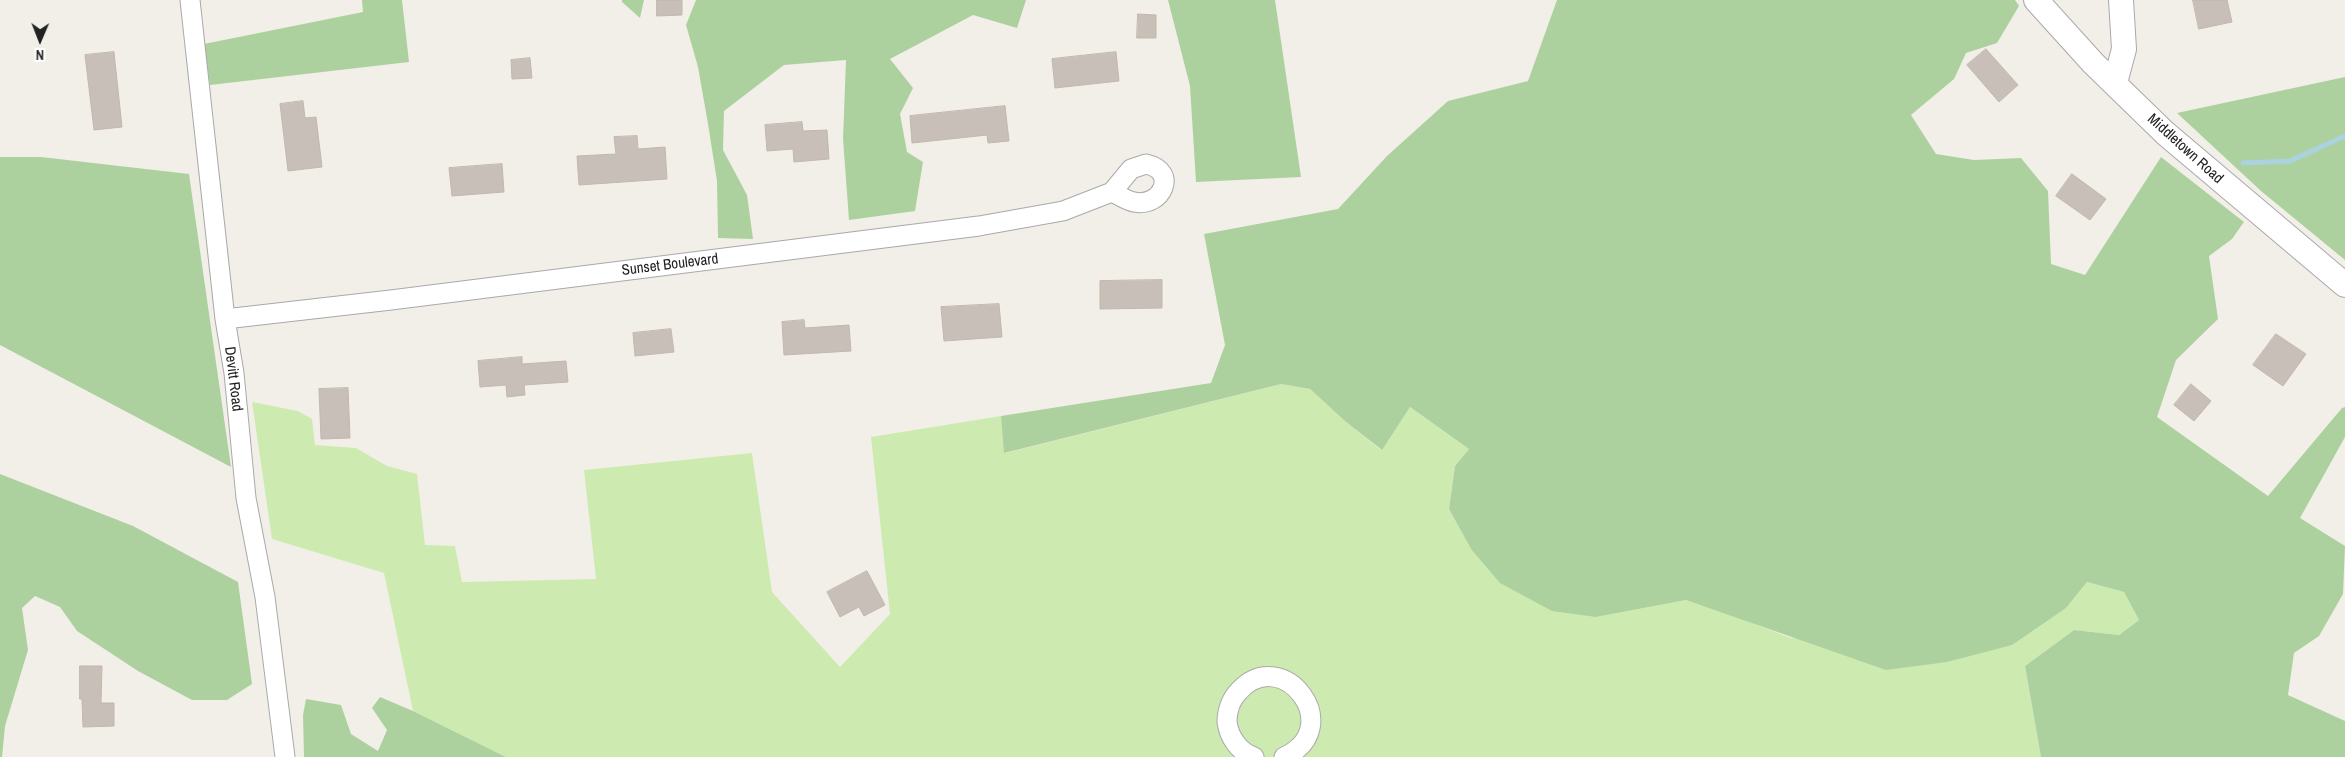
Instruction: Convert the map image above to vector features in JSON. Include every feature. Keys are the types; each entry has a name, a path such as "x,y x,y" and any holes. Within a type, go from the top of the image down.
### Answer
{"street":[{"name":"Devitt Road","path":"190,0 225,319 234,373 246,498 265,597 285,757"},
{"name":"Middletown Road","path":"2036,0 2093,63 2165,133 2345,285"},
{"path":"2115,83 2124,48 2121,0"},
{"name":"Sunset Boulevard","path":"225,319 979,226 1063,211 1112,192"},
{"path":"1254,757 1242,750 1235,742 1229,728 1228,713 1230,703 1243,686 1263,678 1274,677 1290,683 1302,694 1308,704 1310,715 1308,732 1300,746 1290,756"}],"green space":[{"path":"362,0 402,0 409,62 210,85 204,44 363,12"},
{"path":"622,0 644,0 640,18 622,2"},
{"path":"696,0 1026,0 1017,28 973,15 890,59 913,88 900,114 907,152 923,162 915,211 849,220 843,139 846,60 784,65 724,111 723,150 747,195 753,239 718,238 717,181 698,67 686,25"},
{"path":"1168,0 1275,0 1301,177 1196,182 1190,86"},
{"path":"1557,0 2015,0 2019,6 1997,43 1966,53 1954,79 1911,115 1936,154 1974,160 2021,158 2048,191 2051,264 2085,275 2161,157 2244,222 2232,239 2209,256 2218,319 2176,360 2157,417 2268,496 2342,408 2345,407 2345,437 2300,518 2345,546 2343,594 2319,636 2294,653 2288,695 2345,721 2345,757 2041,757 2025,666 2074,630 2119,635 2139,620 2124,592 2087,582 2066,608 2012,645 1947,662 1886,670 1686,600 1596,617 1552,611 1500,583 1471,549 1449,509 1455,466 1469,449 1410,407 1382,450 1346,422 1310,389 1281,384 1004,453 1001,416 1211,383 1225,345 1204,234 1338,209 1387,156 1448,101 1528,81"},
{"path":"2345,77 2345,260 2261,191 2177,113"},
{"path":"0,157 41,157 189,174 231,467 0,345"},
{"path":"1281,384 1310,389 1346,422 1381,450 1410,407 1469,449 1455,466 1449,509 1471,549 1596,617 1686,600 1791,638 2066,608 2087,582 2124,592 2139,620 2119,635 2074,630 2025,666 2041,757 506,757 413,711 384,573 272,539 252,402 298,411 312,419 315,445 356,448 387,466 417,474 425,545 455,546 462,582 596,579 584,470 752,453 772,592 840,667 890,614 871,437 1001,416 1005,453"},
{"path":"0,474 133,526 238,582 252,684 227,700 192,700 138,671 77,631 60,607 35,596 22,608 28,650 5,726 2,757 0,757"},
{"path":"380,697 413,711 506,757 304,757 303,715 306,699 341,705 351,734 378,751 387,730 372,708"}],"building":[{"path":"657,0 682,0 682,15 657,16"},
{"path":"2193,0 2227,0 2232,22 2199,29"},
{"path":"1138,14 1156,15 1156,38 1137,38"},
{"path":"1986,49 2018,85 1999,102 1967,65"},
{"path":"114,52 122,127 94,130 85,55"},
{"path":"1116,52 1119,81 1055,88 1052,59"},
{"path":"530,58 532,78 512,79 511,60"},
{"path":"303,101 305,118 316,117 322,167 288,171 280,104"},
{"path":"1005,106 1009,141 988,143 987,135 912,143 910,116"},
{"path":"802,122 803,131 827,130 829,159 794,162 793,149 767,151 765,125"},
{"path":"637,136 638,149 665,147 667,179 579,185 577,156 616,154 614,137"},
{"path":"502,164 504,192 452,196 449,168"},
{"path":"2072,174 2106,199 2090,220 2056,196"},
{"path":"1162,280 1162,308 1100,309 1100,281"},
{"path":"999,304 1002,337 944,341 941,307"},
{"path":"804,320 805,328 849,325 851,351 784,355 782,322"},
{"path":"671,329 674,352 635,356 633,333"},
{"path":"2276,334 2306,354 2283,386 2253,365"},
{"path":"522,357 522,364 566,361 568,382 524,385 525,395 507,397 506,385 480,387 478,361"},
{"path":"2191,384 2211,401 2194,421 2174,405"},
{"path":"348,388 350,438 321,439 319,389"},
{"path":"867,571 885,605 864,616 859,607 840,617 827,592"},
{"path":"80,666 102,666 101,703 114,703 114,726 83,727 82,699 80,699"}],"waterway":[{"path":"2243,163 2290,161 2345,136"}]}
